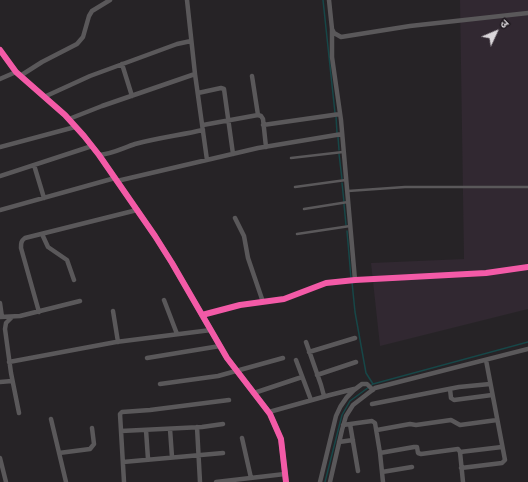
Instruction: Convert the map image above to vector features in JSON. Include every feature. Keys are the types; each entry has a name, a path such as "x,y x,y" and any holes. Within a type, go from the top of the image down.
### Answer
{"street":[{"path":"0,79 18,74 77,44 83,37 92,11 110,0"},
{"path":"187,0 190,41 207,160"},
{"path":"328,0 332,29 332,57 348,190 355,280"},
{"path":"332,29 337,35 347,36 410,26 528,13"},
{"path":"44,97 56,90 122,64 177,44 190,41"},
{"path":"0,50 18,74 76,127 99,155 137,210 172,263 220,346 237,371 269,412 281,439 286,482"},
{"path":"122,64 132,96"},
{"path":"69,119 195,74"},
{"path":"252,76 258,115 262,117 264,125 266,146"},
{"path":"198,93 221,88 224,89 233,154"},
{"path":"264,125 340,114"},
{"path":"99,155 113,153 128,146 203,128 228,120 258,115"},
{"path":"0,147 76,127"},
{"path":"0,210 116,179 266,146 342,134"},
{"path":"0,176 92,146"},
{"path":"34,165 44,198"},
{"path":"39,312 21,248 21,242 25,238 137,210"},
{"path":"235,218 244,236 248,258 263,302"},
{"path":"42,234 48,247 67,260 74,280"},
{"path":"202,315 226,308 284,299 321,284 355,280 486,273 528,267"},
{"path":"164,300 177,334"},
{"path":"0,303 1,317 12,318 80,301"},
{"path":"114,311 118,342"},
{"path":"12,318 7,321 5,325 12,381 19,413"},
{"path":"9,362 118,342 211,330"},
{"path":"309,352 355,338"},
{"path":"306,342 324,396"},
{"path":"147,358 220,346"},
{"path":"320,482 336,416 344,402 355,389 362,384 370,387 378,387 528,349"},
{"path":"160,384 218,376 283,358"},
{"path":"296,360 310,400"},
{"path":"461,468 502,463 505,458 486,360"},
{"path":"317,375 356,362"},
{"path":"254,393 302,377"},
{"path":"0,382 12,381"},
{"path":"372,404 450,389 490,384"},
{"path":"330,482 343,425 351,407 370,387"},
{"path":"269,412 324,396 355,389"},
{"path":"450,389 451,398 454,400 492,395"},
{"path":"124,482 119,416 122,412 229,400"},
{"path":"51,419 66,482"},
{"path":"377,430 410,424 416,425 451,420 460,425 497,420"},
{"path":"343,425 374,421 377,430 383,482"},
{"path":"121,431 170,429 223,424"},
{"path":"350,424 358,471"},
{"path":"197,427 200,482"},
{"path":"59,453 90,449 94,444 92,428"},
{"path":"170,429 172,457"},
{"path":"146,430 148,459"},
{"path":"242,438 251,478"},
{"path":"339,442 353,440"},
{"path":"380,452 416,447 419,454 457,449 460,452 502,447"},
{"path":"460,452 463,482"},
{"path":"123,462 223,453"},
{"path":"0,458 6,482"},
{"path":"382,472 412,467"},
{"path":"216,482 285,474"}],"lane":[{"path":"291,158 344,152"},
{"path":"295,186 346,180"},
{"path":"348,190 528,186"},
{"path":"304,210 348,202"},
{"path":"297,234 350,226"}],"shaded area":[{"path":"460,0 528,0 528,309 380,346 371,263 464,259"}],"waterway":[{"path":"323,0 335,113"},
{"path":"336,116 337,133"},
{"path":"338,137 339,150"},
{"path":"339,154 342,179"},
{"path":"342,183 344,202"},
{"path":"344,204 346,225"},
{"path":"347,231 351,278"},
{"path":"352,282 355,312 366,373 373,384"},
{"path":"325,482 342,415 350,401 373,384 528,342"}],"cycle path":[{"path":"0,50 16,72 65,115 84,136 99,155 155,236 227,358 270,414 281,439 286,482"},
{"path":"202,315 240,305 284,299 326,283 486,273 528,267"}]}
